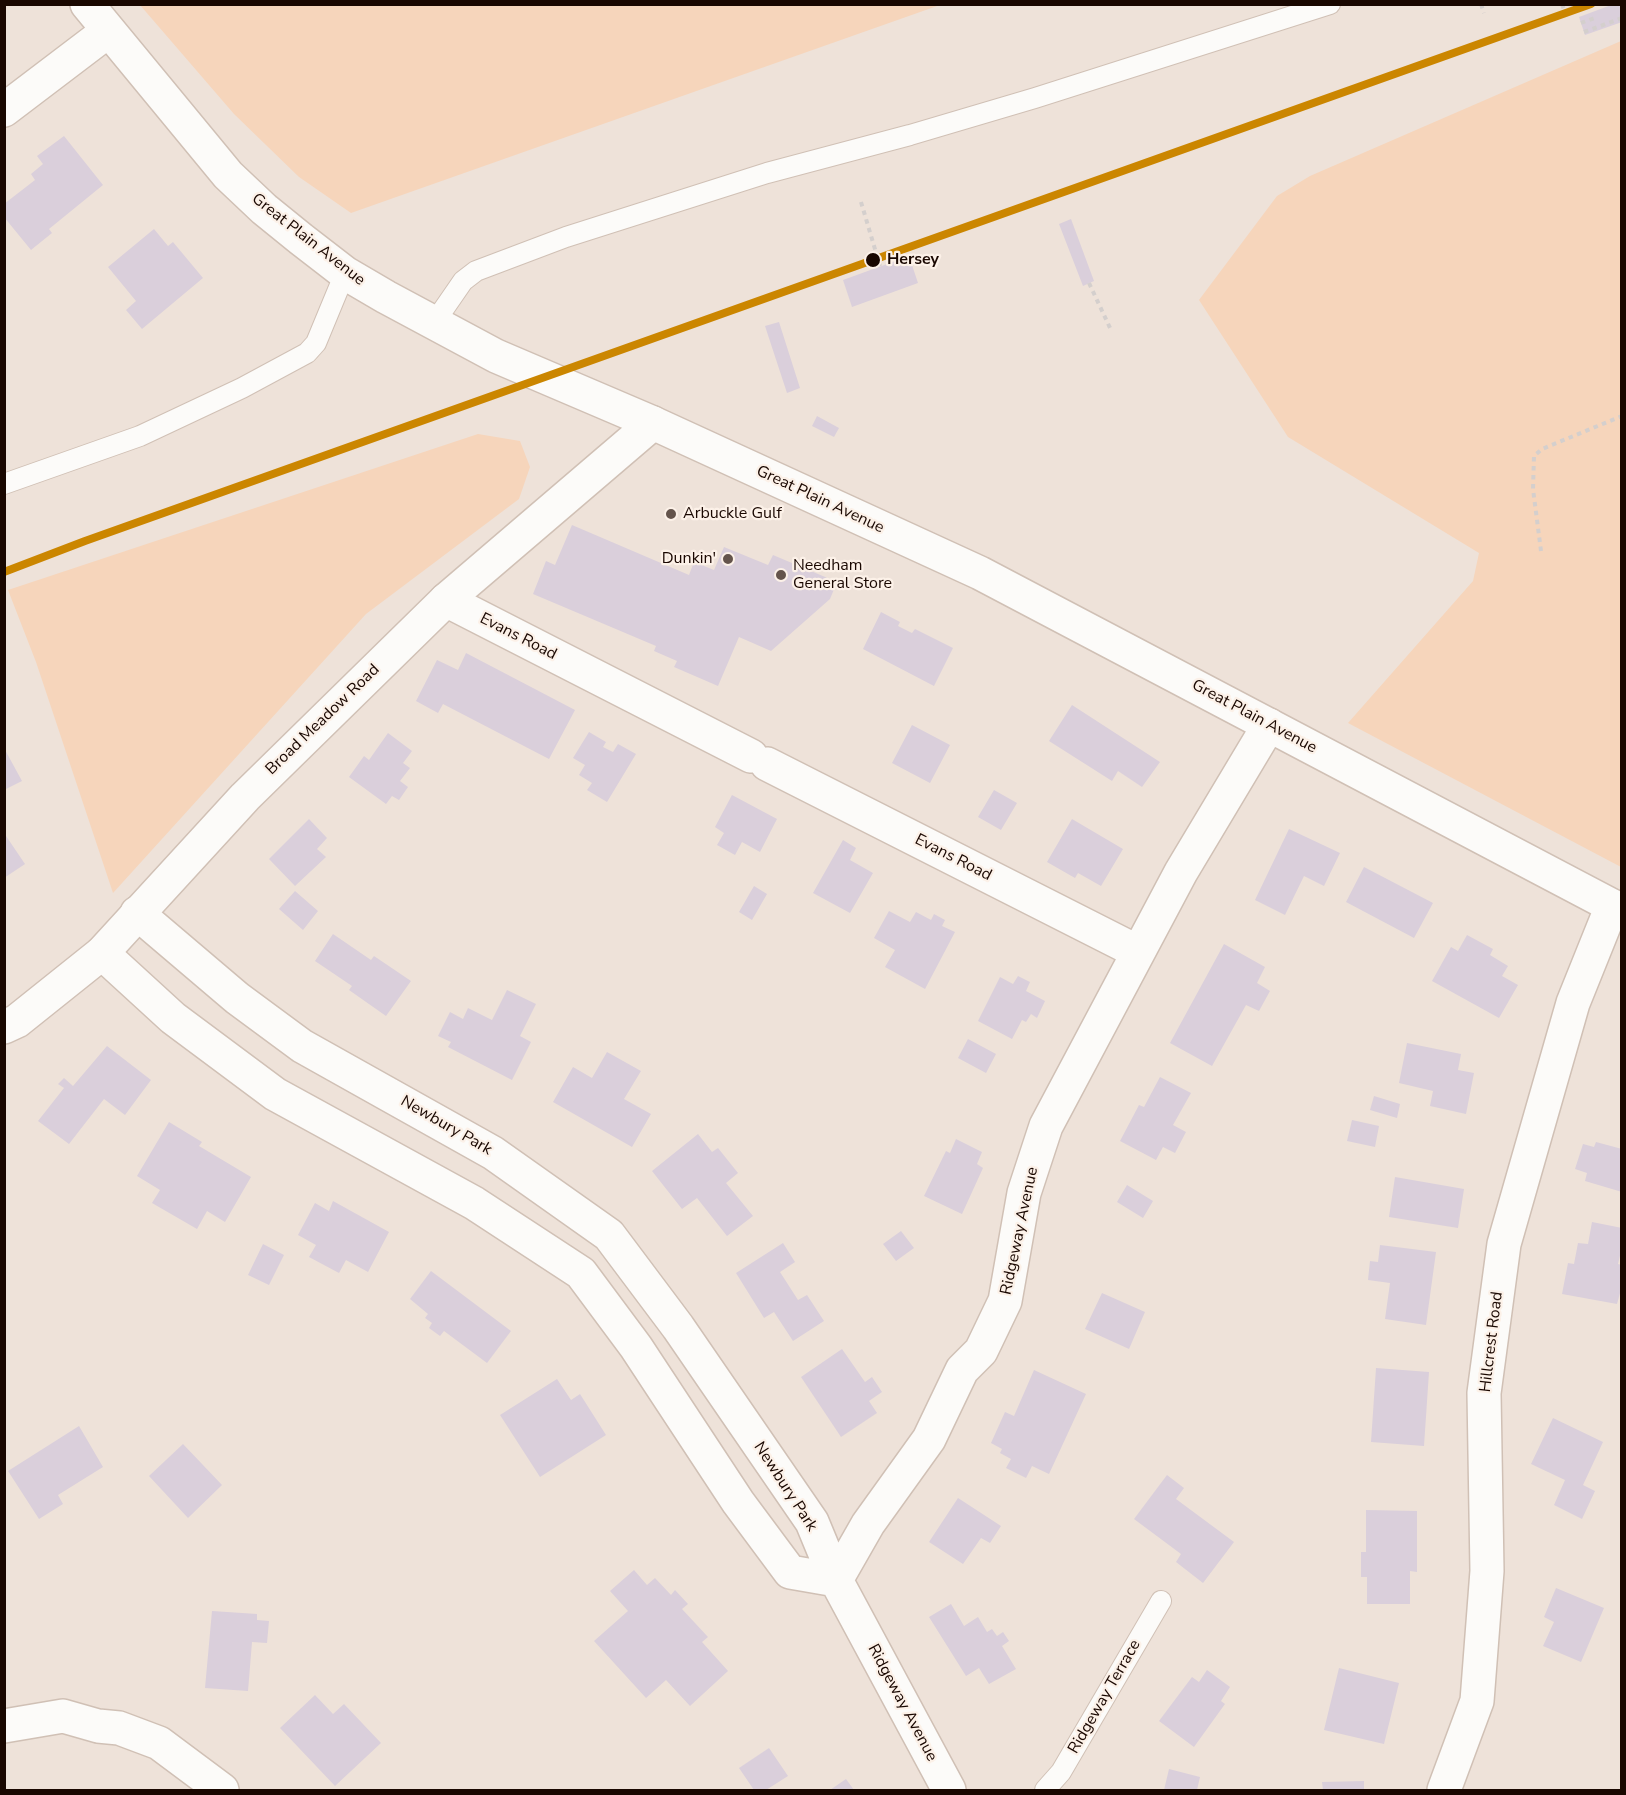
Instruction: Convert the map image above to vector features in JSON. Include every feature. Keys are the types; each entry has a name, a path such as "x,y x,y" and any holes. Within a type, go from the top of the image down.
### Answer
{"street":[{"name":"Great Plain Avenue","path":"87,4 228,175 264,209 345,273 496,356 653,423 980,573 1617,908"},
{"path":"4,110 108,31"},
{"name":"Broad Meadow Road","path":"4,1027 16,1021 102,953 245,797 446,600 653,423"},
{"name":"Evans Road","path":"446,600 1138,952"},
{"name":"Ridgeway Avenue","path":"949,1791 836,1580 868,1524 929,1439 962,1370 981,1352 1005,1301 1024,1193 1046,1126 1181,872 1269,725"},
{"name":"Hillcrest Road","path":"1444,1791 1477,1701 1487,1570 1484,1393 1504,1244 1573,1003 1617,908"},
{"name":"Newbury Park","path":"138,913 237,998 302,1046 493,1153 609,1235 684,1337 812,1522 836,1580"},
{"path":"102,953 173,1018 275,1094 474,1203 581,1273 636,1347 738,1502 790,1572 836,1580"},
{"path":"4,1726 63,1716 98,1726 119,1728 159,1743 222,1791"}],"lane":[{"path":"434,323 463,282 476,271 566,237 767,173 910,135 1035,98 1330,4"},
{"path":"4,484 140,436 242,388 307,353 316,343 345,273"},
{"name":"Ridgeway Terrace","path":"1045,1791 1061,1772 1161,1601"}],"path":[{"path":"1481,4 1484,13"},
{"path":"1562,4 1568,21"},
{"path":"1581,22 1598,17"},
{"path":"1584,32 1622,18"},
{"path":"861,202 880,266"},
{"path":"1089,283 1111,330"},
{"path":"1541,551 1533,489 1534,456 1542,449 1622,416"}],"shaded area":[{"path":"140,5 940,5 351,213 299,177 234,114"},
{"path":"1621,41 1621,867 1348,723 1473,581 1479,553 1288,437 1199,300 1277,196 1310,176"},
{"path":"478,434 520,441 530,467 519,499 366,614 113,893 36,662 8,590"}],"building":[{"path":"1614,4 1622,4 1622,22 1585,35 1579,17"},
{"path":"64,136 103,185 49,229 52,233 31,250 4,217 4,204 35,180 31,174 43,164 37,156"},
{"path":"1071,219 1094,281 1083,286 1059,224"},
{"path":"154,229 168,246 173,242 203,278 142,329 126,310 136,301 108,267"},
{"path":"909,256 918,283 852,307 843,280"},
{"path":"779,322 800,388 787,393 765,326"},
{"path":"817,416 839,428 834,437 812,426"},
{"path":"572,525 689,575 694,562 714,570 724,547 768,565 773,555 837,582 830,599 771,651 739,637 718,686 674,667 677,661 654,651 656,646 533,594 546,561 555,565"},
{"path":"881,612 900,622 898,626 912,633 915,629 953,648 934,686 863,649"},
{"path":"466,653 575,710 549,759 443,704 438,713 416,701 437,660 458,670"},
{"path":"1072,705 1160,762 1142,787 1118,771 1112,781 1049,741"},
{"path":"912,725 950,745 930,783 892,763"},
{"path":"589,732 606,742 603,747 613,752 618,744 636,754 607,802 587,790 592,783 579,775 585,765 573,758"},
{"path":"388,733 412,751 403,763 410,768 400,781 408,787 399,800 392,796 386,804 349,777 364,756 369,760"},
{"path":"4,748 22,781 4,790"},
{"path":"994,790 1017,803 1001,830 978,817"},
{"path":"732,795 777,819 760,852 742,842 735,855 717,845 724,833 715,827"},
{"path":"309,819 327,838 317,849 326,857 295,886 269,859"},
{"path":"1072,819 1123,849 1101,886 1078,873 1075,878 1047,862"},
{"path":"1289,829 1340,853 1324,886 1304,876 1285,915 1255,900"},
{"path":"4,833 25,864 4,878"},
{"path":"843,840 856,848 850,860 873,873 850,913 813,893"},
{"path":"1364,867 1433,903 1414,938 1346,902"},
{"path":"754,886 767,894 752,920 739,912"},
{"path":"295,891 318,911 303,930 279,909"},
{"path":"889,911 910,922 916,912 931,920 934,914 945,920 942,926 955,932 925,989 885,967 895,950 874,938"},
{"path":"333,934 371,960 374,956 411,981 386,1016 349,990 352,986 315,961"},
{"path":"1467,935 1493,949 1490,955 1508,966 1502,976 1518,985 1499,1018 1432,981 1451,947 1458,951"},
{"path":"1224,944 1265,967 1257,983 1270,991 1259,1011 1246,1005 1212,1066 1170,1043"},
{"path":"1018,976 1030,982 1026,991 1045,1001 1037,1018 1031,1014 1026,1022 1022,1020 1012,1039 978,1021 1000,977 1013,984"},
{"path":"507,990 536,1004 520,1036 531,1042 512,1080 448,1047 451,1042 438,1036 450,1012 463,1019 468,1008 492,1020"},
{"path":"968,1039 996,1054 986,1073 958,1058"},
{"path":"1407,1043 1461,1054 1458,1070 1474,1073 1466,1114 1430,1106 1433,1091 1399,1083"},
{"path":"107,1046 151,1080 125,1115 104,1099 69,1144 38,1121 64,1088 58,1084 64,1078 73,1086"},
{"path":"607,1052 641,1071 624,1099 651,1114 632,1147 553,1102 573,1067 592,1078"},
{"path":"1160,1077 1191,1093 1173,1125 1186,1132 1175,1153 1163,1147 1156,1160 1120,1141 1139,1105 1144,1107"},
{"path":"1374,1096 1400,1104 1397,1118 1370,1110"},
{"path":"1352,1120 1379,1126 1375,1147 1347,1141"},
{"path":"169,1122 202,1142 199,1146 251,1177 225,1222 207,1211 197,1229 152,1203 160,1190 137,1176"},
{"path":"698,1134 712,1152 718,1148 738,1173 726,1183 753,1216 727,1236 697,1198 682,1209 652,1171"},
{"path":"956,1139 982,1152 977,1164 983,1168 962,1214 924,1196 946,1151 950,1153"},
{"path":"1596,1142 1622,1149 1622,1192 1585,1181 1587,1173 1575,1169 1583,1144 1594,1147"},
{"path":"1395,1177 1464,1189 1458,1228 1389,1217"},
{"path":"1127,1185 1153,1201 1143,1218 1117,1202"},
{"path":"333,1201 389,1232 368,1272 346,1260 339,1273 309,1257 316,1245 298,1235 315,1203 329,1211"},
{"path":"1592,1222 1622,1228 1622,1247 1618,1264 1622,1265 1622,1286 1617,1304 1562,1294 1568,1263 1574,1264 1578,1243 1588,1244"},
{"path":"901,1231 914,1248 896,1261 883,1244"},
{"path":"783,1243 795,1262 780,1272 798,1300 807,1295 824,1321 793,1341 774,1312 764,1318 736,1273"},
{"path":"263,1244 284,1255 269,1285 248,1275"},
{"path":"1380,1245 1436,1252 1426,1325 1385,1319 1390,1283 1368,1280 1370,1261 1378,1262"},
{"path":"431,1271 511,1331 487,1363 444,1331 440,1336 429,1328 432,1323 425,1318 428,1314 410,1299"},
{"path":"1102,1293 1145,1312 1129,1349 1085,1329"},
{"path":"842,1349 865,1382 872,1377 882,1392 869,1401 877,1413 841,1437 801,1377"},
{"path":"1376,1368 1429,1372 1424,1446 1371,1442"},
{"path":"1034,1370 1086,1394 1049,1474 1032,1466 1026,1478 1006,1468 1011,1459 1000,1453 1002,1449 991,1443 1005,1412 1014,1416"},
{"path":"557,1379 571,1400 580,1394 606,1435 540,1477 500,1415"},
{"path":"1553,1418 1603,1442 1583,1485 1595,1491 1582,1519 1554,1505 1565,1480 1531,1464"},
{"path":"79,1426 103,1467 58,1495 63,1504 39,1519 8,1471"},
{"path":"183,1444 222,1485 188,1518 149,1476"},
{"path":"1167,1475 1184,1488 1176,1499 1234,1542 1203,1583 1176,1562 1181,1554 1134,1519"},
{"path":"958,1498 1001,1526 990,1543 981,1538 963,1564 929,1542"},
{"path":"1366,1510 1417,1511 1417,1572 1410,1571 1410,1604 1367,1604 1367,1577 1361,1577 1361,1552 1366,1552"},
{"path":"634,1570 647,1585 655,1578 671,1595 675,1590 688,1604 682,1609 708,1637 702,1642 728,1671 690,1706 666,1680 646,1698 594,1641 628,1611 610,1591"},
{"path":"1556,1588 1604,1608 1581,1662 1543,1646 1554,1622 1544,1617"},
{"path":"951,1604 964,1626 978,1617 987,1632 992,1629 997,1636 1003,1632 1009,1641 1002,1646 1016,1669 989,1684 979,1668 966,1676 929,1617"},
{"path":"212,1611 257,1614 257,1620 269,1621 267,1643 252,1642 248,1691 205,1688"},
{"path":"1339,1668 1399,1683 1384,1744 1324,1730"},
{"path":"1207,1670 1230,1687 1221,1701 1225,1704 1194,1747 1159,1721 1192,1677 1199,1682"},
{"path":"315,1695 333,1714 344,1704 381,1743 335,1786 280,1728"},
{"path":"769,1748 788,1776 766,1790 754,1790 739,1768"},
{"path":"1169,1769 1200,1777 1197,1790 1164,1790"},
{"path":"846,1779 854,1790 830,1790"},
{"path":"1364,1781 1364,1790 1323,1790 1322,1782"}],"transit line":[{"path":"4,572 85,541 1591,4"}],"place":[{"name":"Hersey","path":"873,260"},
{"name":"Arbuckle Gulf","path":"671,514"},
{"name":"Dunkin'","path":"728,559"},
{"name":"Needham General Store","path":"781,575"}]}
